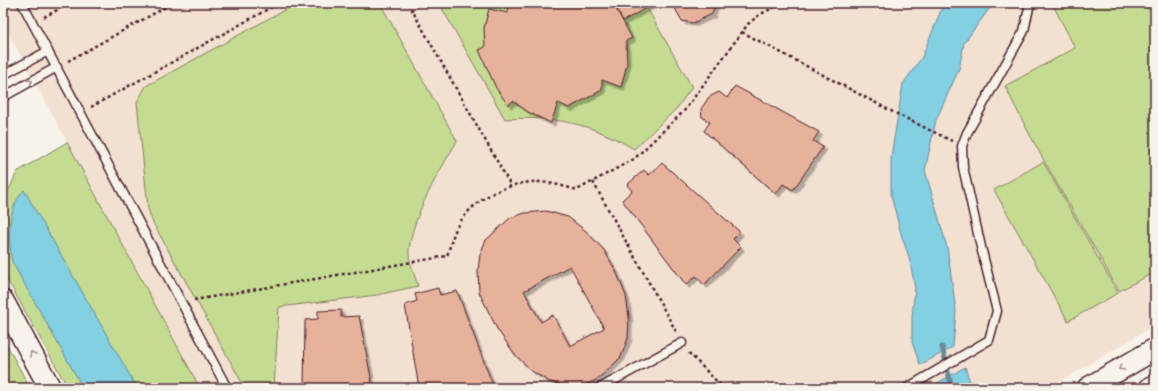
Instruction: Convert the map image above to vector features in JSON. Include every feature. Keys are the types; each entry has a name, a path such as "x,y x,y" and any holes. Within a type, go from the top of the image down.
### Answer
{"main road":[{"path":"1151,388 1155,386"}],"street":[{"path":"3,300 50,388"},
{"path":"1088,388 1155,349"}],"lane":[{"path":"22,3 227,388"},
{"path":"908,387 989,340 997,311 980,247 963,167 962,146 967,133 1024,31 1030,3"},
{"path":"3,76 48,51"},
{"path":"3,96 57,67"},
{"path":"600,388 682,343"}],"path":[{"path":"33,23 70,3"},
{"path":"57,67 173,3"},
{"path":"80,112 279,3"},
{"path":"408,3 511,186"},
{"path":"182,302 447,256 453,236 460,222 475,205 492,194 511,186 532,182 557,185 577,190 634,160 684,111 748,24 759,15 782,3"},
{"path":"742,32 893,112 939,134"},
{"path":"593,182 682,343 723,388"}],"shaded area":[{"path":"3,3 1155,3 1155,325 1049,388 200,388 3,23"}],"green space":[{"path":"297,3 380,3 457,141 442,166 421,208 411,236 409,254 418,286 377,295 279,307 274,388 245,388 152,221 148,208 137,102 146,86"},
{"path":"439,3 644,3 692,87 677,108 634,149 602,133 572,123 557,120 523,118 505,119"},
{"path":"1057,3 1145,3 1155,22 1155,272 1119,291 1046,164 1005,86 1075,48 1053,5"},
{"path":"67,142 200,388 68,388 3,272 3,203 17,172"},
{"path":"1043,162 1118,293 1068,321 994,190"},
{"path":"3,338 30,388 3,388"}],"water":[{"path":"944,3 991,3 989,9 964,43 959,69 936,120 925,170 947,247 956,311 953,347 920,365 912,342 912,317 915,288 909,257 901,234 891,195 891,157 903,84 922,57"},
{"path":"24,190 137,388 83,388 12,262 10,224 14,206 18,197"},
{"path":"965,367 972,388 929,388"}],"building":[{"path":"509,3 613,3 632,38 626,41 627,64 621,87 602,80 602,90 569,108 558,103 551,123 528,112 513,101 508,105 496,88 479,50 485,47 484,28 489,9 508,13"},
{"path":"630,3 655,3 623,21 617,10"},
{"path":"672,3 714,3 715,5 712,14 693,23 682,21"},
{"path":"735,86 819,132 813,141 823,147 793,190 783,184 776,194 704,131 710,122 702,117 701,109 709,97 719,92 727,98"},
{"path":"662,163 740,232 733,239 741,247 704,285 696,276 686,285 622,200 632,191 627,185 644,170 649,175"},
{"path":"546,211 568,217 586,231 604,250 616,271 626,296 629,317 628,338 621,357 596,380 583,386 565,386 550,382 533,372 516,356 497,329 479,292 478,271 480,254 486,240 510,218 525,213","holes":["570,266 604,328 570,346 553,315 541,322 524,291"]},
{"path":"438,288 440,295 457,291 494,388 419,388 405,305 417,301 415,294"},
{"path":"341,310 341,317 359,316 373,388 304,388 305,320 318,319 318,311"}],"waterway":[{"path":"942,347 952,388"}]}
